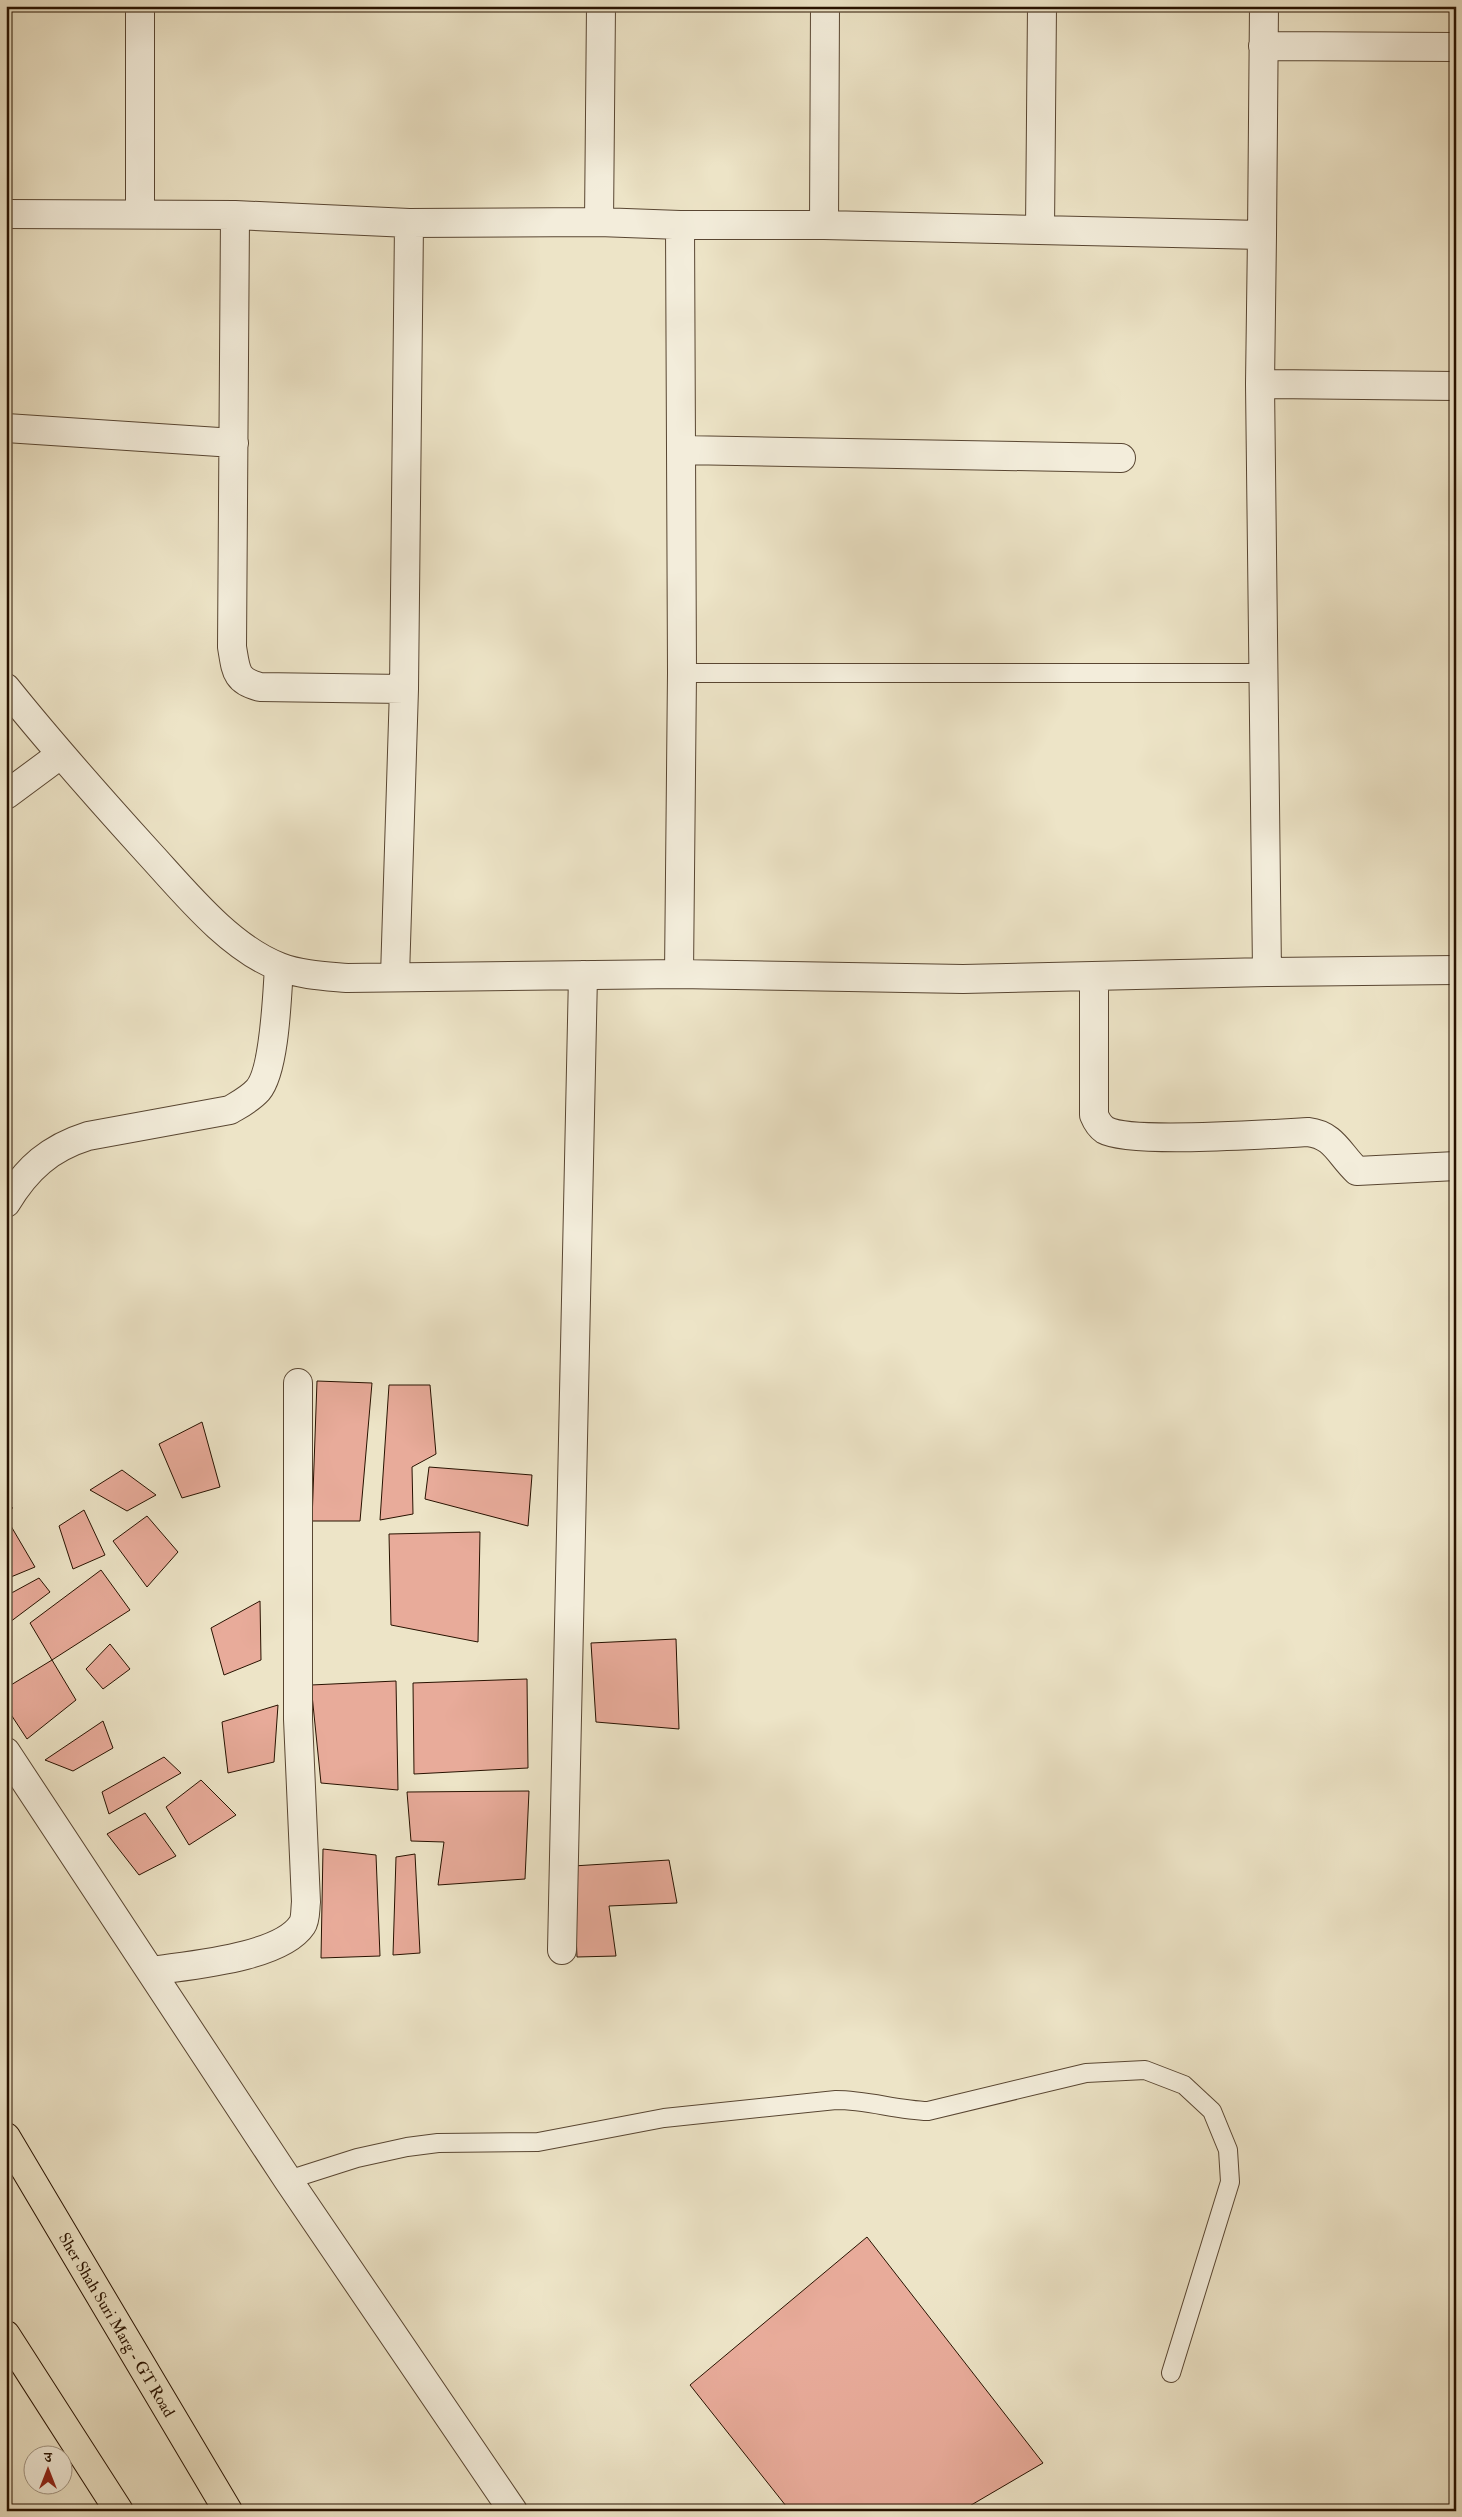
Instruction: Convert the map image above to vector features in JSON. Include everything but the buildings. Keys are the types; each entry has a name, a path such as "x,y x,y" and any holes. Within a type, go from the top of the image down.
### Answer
{"main road":[{"name":"Sher Shah Suri Marg - GT Road","path":"6,2137 228,2511"},
{"path":"6,2335 119,2511"}],"street":[{"path":"140,6 140,214"},
{"path":"599,222 600,6"},
{"path":"824,225 825,6"},
{"path":"1040,229 1042,6"},
{"path":"1264,6 1260,384 1267,972"},
{"path":"1263,46 1456,46"},
{"path":"6,214 235,215 409,223 599,222 680,225 824,225 1262,235"},
{"path":"235,215 232,647 238,675 246,684 260,687 404,689"},
{"path":"395,976 404,689 409,223"},
{"path":"679,974 682,673 680,225"},
{"path":"1260,384 1456,386"},
{"path":"6,428 234,443"},
{"path":"681,450 1121,458"},
{"path":"6,688 60,755 218,926 252,951 280,967 314,975 339,977 679,974 963,979 1456,970"},
{"path":"6,795 60,755"},
{"path":"6,1203 42,1157 65,1143 88,1136 230,1110 247,1100 260,1088 269,1064 280,967"},
{"path":"562,1950 583,975"},
{"path":"1094,976 1094,1115 1098,1124 1105,1130 1118,1134 1174,1136 1314,1133 1328,1138 1357,1171 1365,1173 1456,1166"},
{"path":"152,1972 255,1954 292,1935 303,1923 306,1902 298,1719 298,1383"},
{"path":"6,1752 288,2180 513,2511"}],"lane":[{"path":"682,673 1262,673"},
{"path":"288,2180 357,2158 407,2147 438,2143 538,2142 664,2118 836,2100 858,2100 928,2111 1086,2073 1145,2070 1184,2085 1212,2111 1228,2150 1230,2182 1171,2373"}]}
